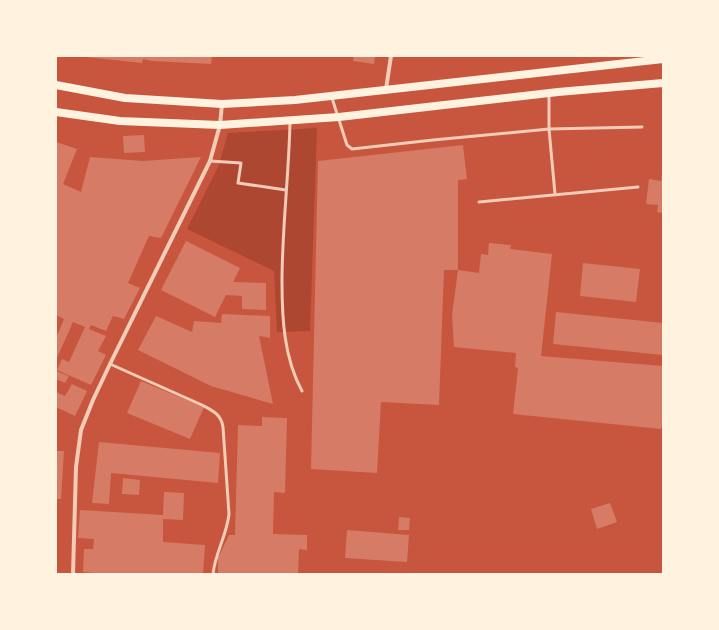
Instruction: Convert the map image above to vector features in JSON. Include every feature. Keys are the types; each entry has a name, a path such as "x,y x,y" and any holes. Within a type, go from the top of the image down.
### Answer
{"main road":[{"path":"56,85 125,98 222,104 295,100 663,59"},
{"path":"56,112 120,121 220,125 339,118 549,94 663,83"}],"street":[{"path":"386,90 391,56"},
{"path":"73,574 76,467 81,430 110,364 210,162 220,125 222,104"}],"lane":[{"path":"549,94 549,130 554,194"},
{"path":"332,96 347,145 352,149 549,130 642,127"},
{"path":"290,121 282,254 282,307 287,351 294,376 302,391"},
{"path":"210,162 241,163 238,183 286,190"},
{"path":"479,202 638,187"},
{"path":"110,364 202,405 215,412 221,419 223,427 229,514 226,531 216,558 213,574"}],"shaded area":[{"path":"317,128 310,331 277,332 274,271 187,229 219,165 228,133"}],"building":[{"path":"86,56 212,56 211,64 152,61 143,59 142,63"},
{"path":"354,56 375,56 374,64 353,61"},
{"path":"144,135 145,152 124,153 123,136"},
{"path":"56,142 77,149 63,184 81,192 90,157 143,161 201,157 161,238 149,236 128,283 140,288 124,319 113,316 106,331 91,325 89,329 106,336 98,351 106,355 91,385 57,370 62,359 69,362 85,327 73,322 56,360 56,338 64,319 56,315"},
{"path":"463,145 467,179 458,180 458,270 444,270 439,405 381,402 377,473 311,469 318,161"},
{"path":"662,174 663,213 657,212 658,205 646,204 649,179 661,181"},
{"path":"186,241 240,268 233,282 266,283 266,310 242,309 242,296 226,295 215,317 161,290"},
{"path":"489,243 511,245 510,249 552,254 541,356 663,366 663,422 661,429 513,414 518,368 515,367 516,353 454,347 452,315 458,270 479,273 481,254 488,255"},
{"path":"583,263 640,269 636,302 580,296"},
{"path":"556,312 663,323 663,355 553,344"},
{"path":"222,314 270,316 270,338 259,336 273,404 211,386 138,350 156,316 192,332 194,321 221,323"},
{"path":"56,371 69,376 65,383 56,379"},
{"path":"141,381 204,407 190,439 127,413"},
{"path":"72,384 87,391 75,416 56,407 56,392 65,396"},
{"path":"262,417 287,418 285,493 274,492 273,534 307,535 307,550 299,549 298,574 218,574 218,558 229,535 235,535 238,425 262,426"},
{"path":"99,442 220,453 218,483 111,473 109,504 92,503"},
{"path":"56,451 64,451 61,499 56,499"},
{"path":"123,478 140,480 139,495 122,494"},
{"path":"164,492 184,493 183,520 163,519 163,542 205,545 203,574 94,574 83,572 84,549 93,549 94,539 78,538 80,510 163,515"},
{"path":"610,503 617,522 597,529 591,509"},
{"path":"399,517 410,518 409,530 398,530"},
{"path":"347,530 409,535 407,562 345,558"}]}
